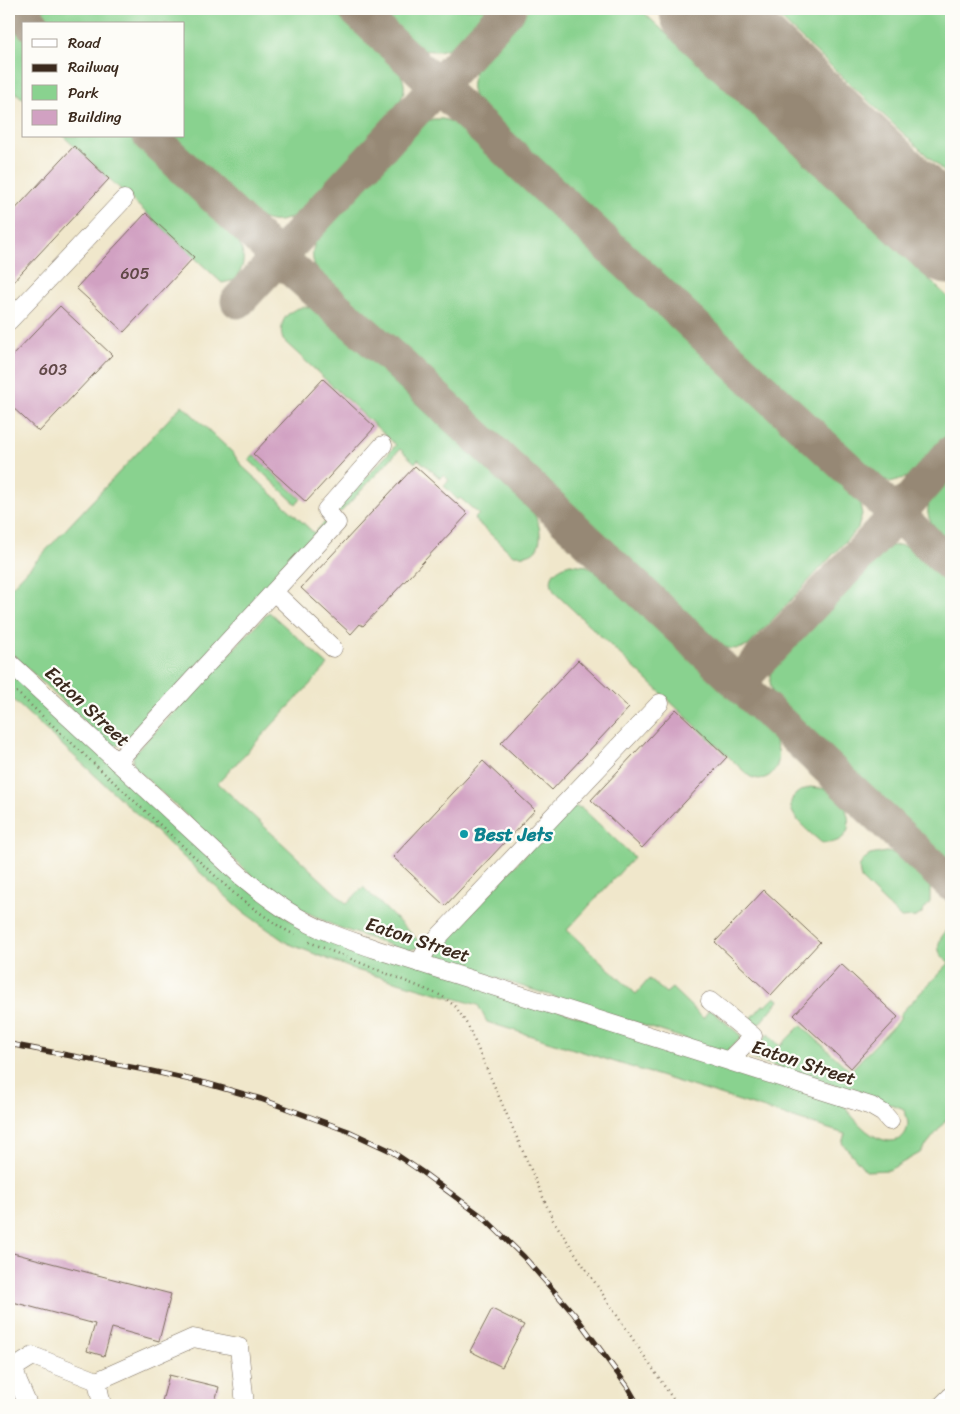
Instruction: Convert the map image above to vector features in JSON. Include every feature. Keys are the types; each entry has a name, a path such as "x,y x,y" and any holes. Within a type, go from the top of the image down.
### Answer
{"lane":[{"path":"9,321 124,199"},
{"path":"117,762 337,523 326,510 383,445"},
{"path":"274,592 333,648"},
{"name":"Eaton Street","path":"9,662 240,876 263,895 290,913 328,932 419,963 871,1106 884,1113 890,1122"},
{"path":"419,963 427,949 660,703"},
{"path":"710,1001 753,1036 729,1060"},
{"path":"28,1405 14,1368 33,1356 97,1381 193,1338 239,1346 245,1405"},
{"path":"97,1381 102,1405"},
{"path":"942,1405 951,1396"}],"path":[{"path":"468,1026 553,1220 677,1405"}],"green space":[{"path":"40,9 335,9 394,64 402,77 404,88 401,99 392,111 296,214 282,221 272,221 256,215 174,138 185,138 185,22 50,22"},
{"path":"379,9 489,9 458,42 441,51 435,51 423,50"},
{"path":"529,9 640,9 951,300 951,430 908,477 890,482 880,477 475,98 472,87 474,75 480,63 489,50"},
{"path":"770,9 951,9 951,178"},
{"path":"9,17 22,34 22,98 9,86"},
{"path":"433,119 443,119 459,124 859,500 862,514 858,528 748,646 733,649 719,644 318,272 313,254 317,237 417,129"},
{"path":"65,138 131,138 235,236 243,253 243,263 235,280 222,283"},
{"path":"306,307 320,313 534,514 540,530 540,536 538,547 534,551 525,555 513,555 474,519 479,514 460,498 458,500 444,486 449,480 443,475 440,478 418,459 415,463 400,449 341,512 336,510 396,445 283,340 282,327 286,317 294,310"},
{"path":"182,405 233,453 242,466 314,533 325,522 329,525 123,745 113,746 107,743 9,651 9,590"},
{"path":"253,455 301,499 296,504 249,460"},
{"path":"951,474 951,542 931,522 928,509 933,496"},
{"path":"899,545 911,548 919,554 951,584 951,863 775,698 770,685 770,676 774,664 879,551 887,547"},
{"path":"570,564 587,566 593,570 771,735 777,746 779,757 772,774 762,779 749,776 555,593 551,582 553,574 560,568"},
{"path":"269,612 328,665 218,783 347,904 363,887 422,944 416,948 406,951 335,926 294,906 252,876 136,769 134,765 135,753"},
{"path":"9,671 291,921 843,1104 866,1131 884,1140 898,1140 906,1132 908,1121 902,1108 751,1058 751,1053 768,1034 780,1046 801,1025 850,1071 900,1019 900,1014 949,963 941,954 939,942 951,927 951,1114 920,1153 889,1170 866,1171 842,1143 845,1134 487,1022 478,1005 356,970 287,943 242,911 9,696"},
{"path":"810,787 822,788 833,792 846,810 849,825 843,837 837,841 822,843 793,814 791,800 797,793"},
{"path":"570,806 582,808 634,857 567,930 636,994 649,979 666,993 672,988 703,1018 710,1009 739,1034 741,1038 726,1052 434,958 433,955"},
{"path":"886,852 899,854 925,878 930,886 930,902 921,914 916,917 901,918 861,879 859,868 863,860 870,855"},
{"path":"775,997 779,1000 778,1002 759,1024 751,1024 749,1021 763,1005 766,1006"}],"building":[{"path":"74,146 109,179 9,286 9,216"},
{"path":"146,213 194,257 124,332 76,288"},
{"path":"60,306 112,355 39,432 9,404 9,359"},
{"path":"323,379 375,427 306,502 253,454"},
{"path":"415,466 468,514 363,626 360,624 351,634 301,588"},
{"path":"578,660 629,708 552,790 501,743"},
{"path":"676,709 727,757 642,848 591,800"},
{"name":"Best Jets","path":"483,761 535,810 445,906 393,857"},
{"path":"764,890 820,942 771,995 715,942"},
{"path":"841,964 898,1017 851,1068 794,1015"},
{"path":"9,1252 171,1294 159,1341 112,1328 104,1356 87,1351 95,1324 9,1301"},
{"path":"492,1309 524,1325 502,1367 470,1351"},
{"path":"169,1375 219,1387 214,1405 161,1405"}],"taxiway":[{"path":"21,9 31,22"},
{"path":"355,9 951,565"},
{"path":"238,301 509,9"},
{"path":"152,138 278,257 403,367 951,884"},
{"path":"738,683 897,515 951,453"}],"runway":[{"path":"703,9 951,241"}],"railway":[{"path":"9,1044 205,1083 261,1099 348,1131 391,1151 484,1218 524,1257 574,1314 627,1386 638,1405"}],"place":[{"name":"Best Jets","path":"464,834"}]}
